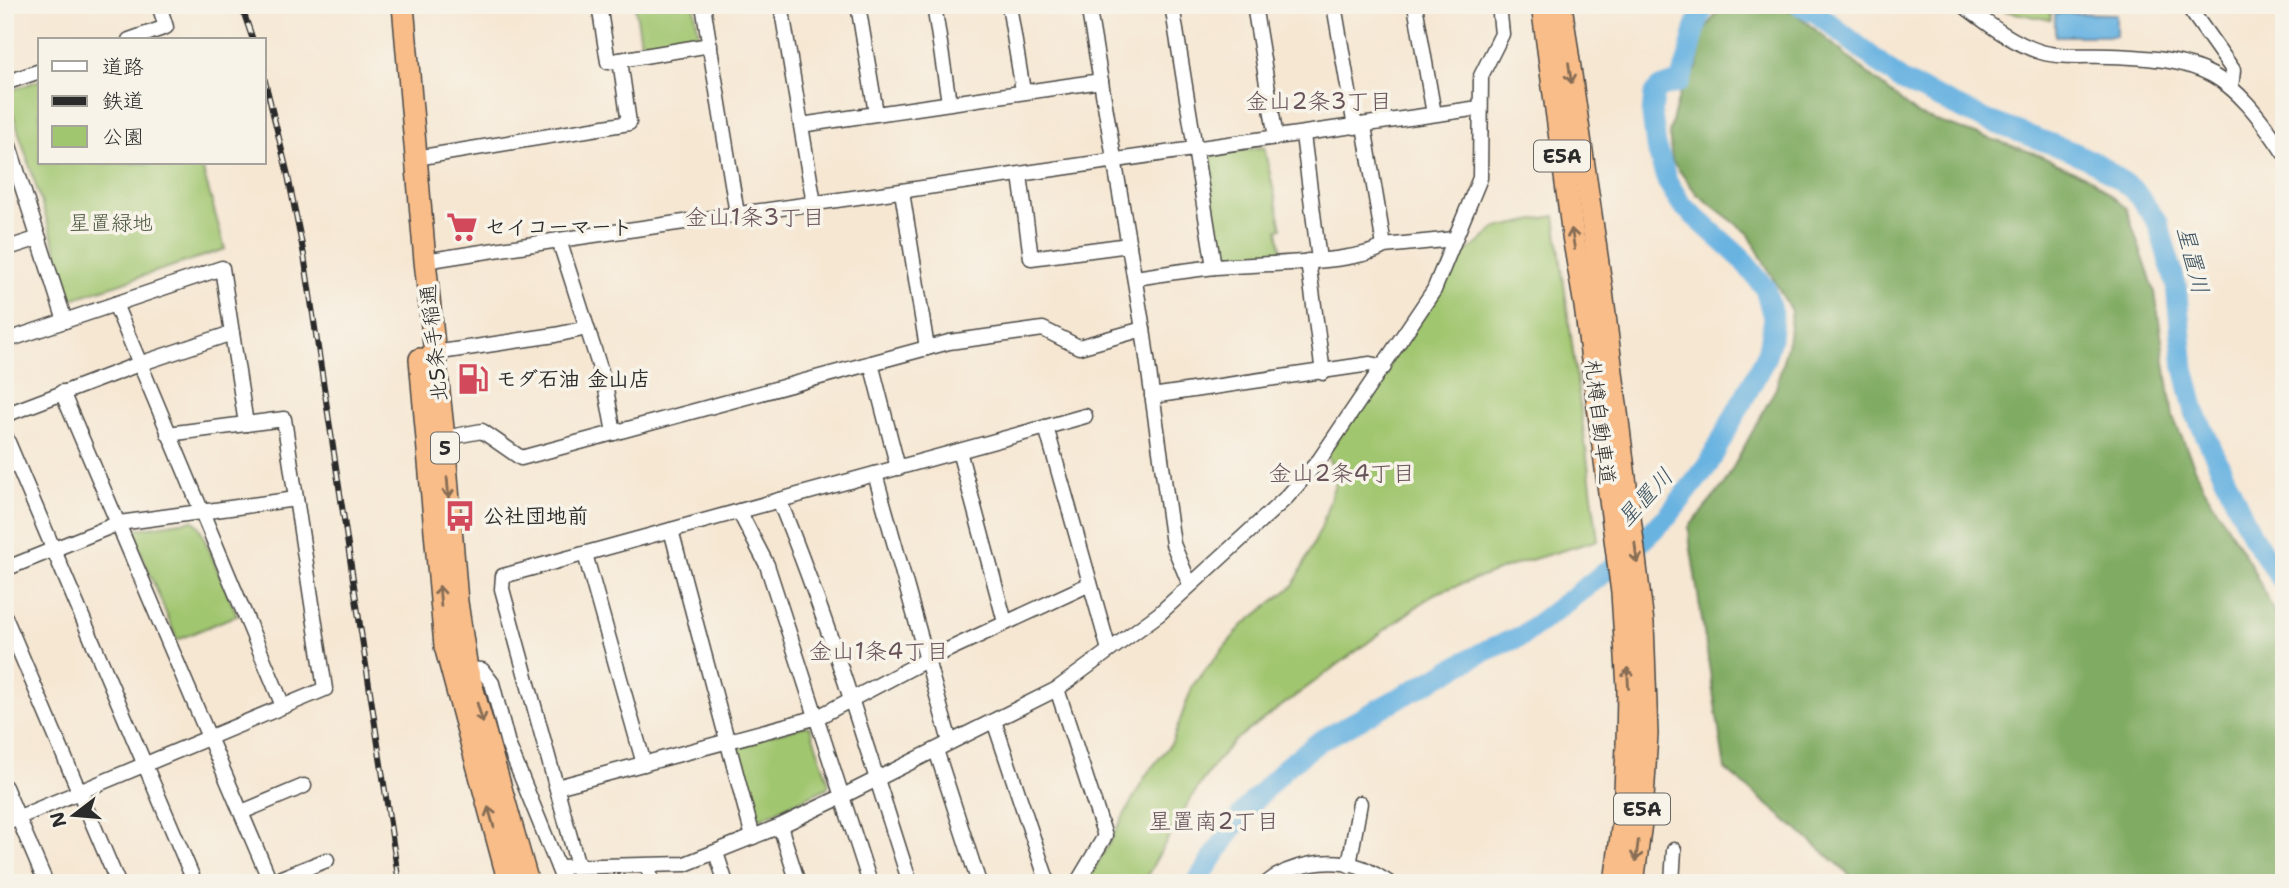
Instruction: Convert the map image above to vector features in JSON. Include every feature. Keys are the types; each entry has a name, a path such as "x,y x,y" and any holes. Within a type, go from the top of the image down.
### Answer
{"highway":[{"name":"北5条手稲通","path":"389,5 440,605 528,883"},
{"name":"北5条手稲通","path":"403,5 425,261 444,438 457,602 459,671 509,883"},
{"name":"札樽自動車道","path":"1542,5 1622,593 1628,688 1627,746 1615,883"},
{"name":"札樽自動車道","path":"1561,5 1640,583 1647,734 1642,815 1633,883"}],"street":[{"path":"135,38 166,27 159,5"},
{"path":"599,5 608,62 710,45"},
{"path":"703,5 737,214"},
{"path":"781,5 814,204"},
{"path":"858,5 876,113"},
{"path":"934,5 949,102"},
{"path":"1009,5 1023,91"},
{"path":"1088,5 1135,278 1173,544 1190,585"},
{"path":"1172,5 1214,267"},
{"path":"1254,5 1276,138"},
{"path":"1334,5 1384,246"},
{"path":"1415,5 1434,114"},
{"path":"558,867 685,864 780,826 994,721 1057,689 1159,614 1287,498 1320,459 1434,290 1480,178 1481,76 1502,34 1499,5"},
{"path":"1963,5 2001,33 2041,52 2152,58 2184,63 2212,73 2245,98 2284,153"},
{"path":"2187,5 2232,71 2231,88"},
{"path":"416,158 629,123 620,60"},
{"path":"5,83 38,72"},
{"path":"801,125 1101,81"},
{"path":"425,261 1479,108"},
{"path":"5,133 10,163 39,238 65,321"},
{"path":"1303,135 1323,373"},
{"path":"1020,175 1031,258 1129,245"},
{"path":"902,192 927,348"},
{"path":"5,249 39,238"},
{"path":"1135,278 1214,267 1314,261 1376,252 1384,246 1454,239"},
{"path":"559,240 605,384 614,433"},
{"path":"5,341 222,268 246,424"},
{"path":"115,304 284,706"},
{"path":"434,353 587,328"},
{"path":"444,438 482,431 522,458 950,342 1043,329 1079,347 1143,329"},
{"path":"5,415 139,363 232,334"},
{"path":"871,363 898,468"},
{"path":"1152,396 1370,364 1384,367"},
{"path":"62,392 271,883 327,860"},
{"path":"578,866 502,589 503,576 1085,416"},
{"path":"12,820 325,689 284,419 168,434"},
{"path":"1046,427 1109,650"},
{"path":"5,435 195,883"},
{"path":"959,451 1005,622"},
{"path":"875,474 950,743"},
{"path":"5,569 118,523 296,499"},
{"path":"779,500 851,701 910,883"},
{"path":"739,511 767,565 870,883"},
{"path":"671,530 753,837"},
{"path":"585,554 644,764"},
{"path":"557,787 818,717 926,660 1090,584"},
{"path":"5,617 118,883"},
{"path":"459,671 482,670 492,683 508,744 564,883"},
{"path":"1057,689 1105,835 1077,883"},
{"path":"994,721 1048,883"},
{"path":"936,750 979,883"},
{"path":"242,812 304,786"},
{"path":"5,787 12,820 46,883"},
{"path":"1349,865 1360,803"},
{"path":"780,826 798,883"},
{"path":"1672,883 1674,850"},
{"path":"716,853 726,883"},
{"path":"1267,883 1303,866 1339,862 1359,867 1389,883"},
{"path":"647,866 653,883"}],"green space":[{"path":"635,5 694,5 699,36 697,40 642,49"},
{"path":"1772,5 1794,12 1918,115 2034,153 2092,179 2126,208 2155,292 2173,417 2203,486 2251,565 2284,633 2284,883 1854,883 1845,870 1725,769 1689,527 1723,486 1776,388 1789,337 1791,311 1748,233 1697,194 1672,161 1669,133 1680,92 1697,68 1702,35 1720,7"},
{"path":"1999,5 2051,5 2051,20 2005,11"},
{"name":"星置緑地","path":"38,81 38,164 201,164 225,249 72,299 6,92"},
{"path":"1264,147 1282,228 1278,229 1282,254 1225,260 1220,252 1207,161 1211,155"},
{"path":"1555,216 1598,540 1517,564 1434,594 1234,741 1195,791 1143,883 1087,883 1146,775 1172,742 1193,685 1242,626 1294,585 1321,528 1337,477 1327,455 1449,262 1478,244 1496,228"},
{"path":"193,520 199,526 237,615 177,640 133,533 137,529"},
{"path":"810,727 829,783 827,788 760,819 755,817 736,747 739,743"}],"water":[{"path":"2055,13 2116,14 2116,36 2055,36"}],"waterway":[{"name":"星置川","path":"1196,883 1244,811 1286,767 1320,741 1487,650 1522,636 1621,560 1668,516 1708,465 1765,359 1771,339 1773,317 1765,288 1741,258 1681,204 1667,181 1656,146 1652,115 1654,94 1660,88 1679,82 1684,73 1697,23 1706,5"},
{"name":"星置川","path":"1800,5 1818,14 1902,81 1986,120 2073,152 2098,164 2134,190 2158,223 2176,285 2184,368 2195,412 2252,536 2284,583"}],"railway":[{"path":"241,5 252,38"},
{"path":"266,85 304,255 399,883"}],"place":[{"name":"セイコーマート","path":"462,227"},
{"name":"モダ石油 金山店","path":"473,379"},
{"name":"公社団地前","path":"460,516"}],"district":[{"name":"金山2条3丁目","path":"1319,101"},
{"name":"金山1条3丁目","path":"755,217"},
{"name":"金山2条4丁目","path":"1342,473"},
{"name":"金山1条4丁目","path":"879,651"},
{"name":"星置南2丁目","path":"1214,821"}]}
